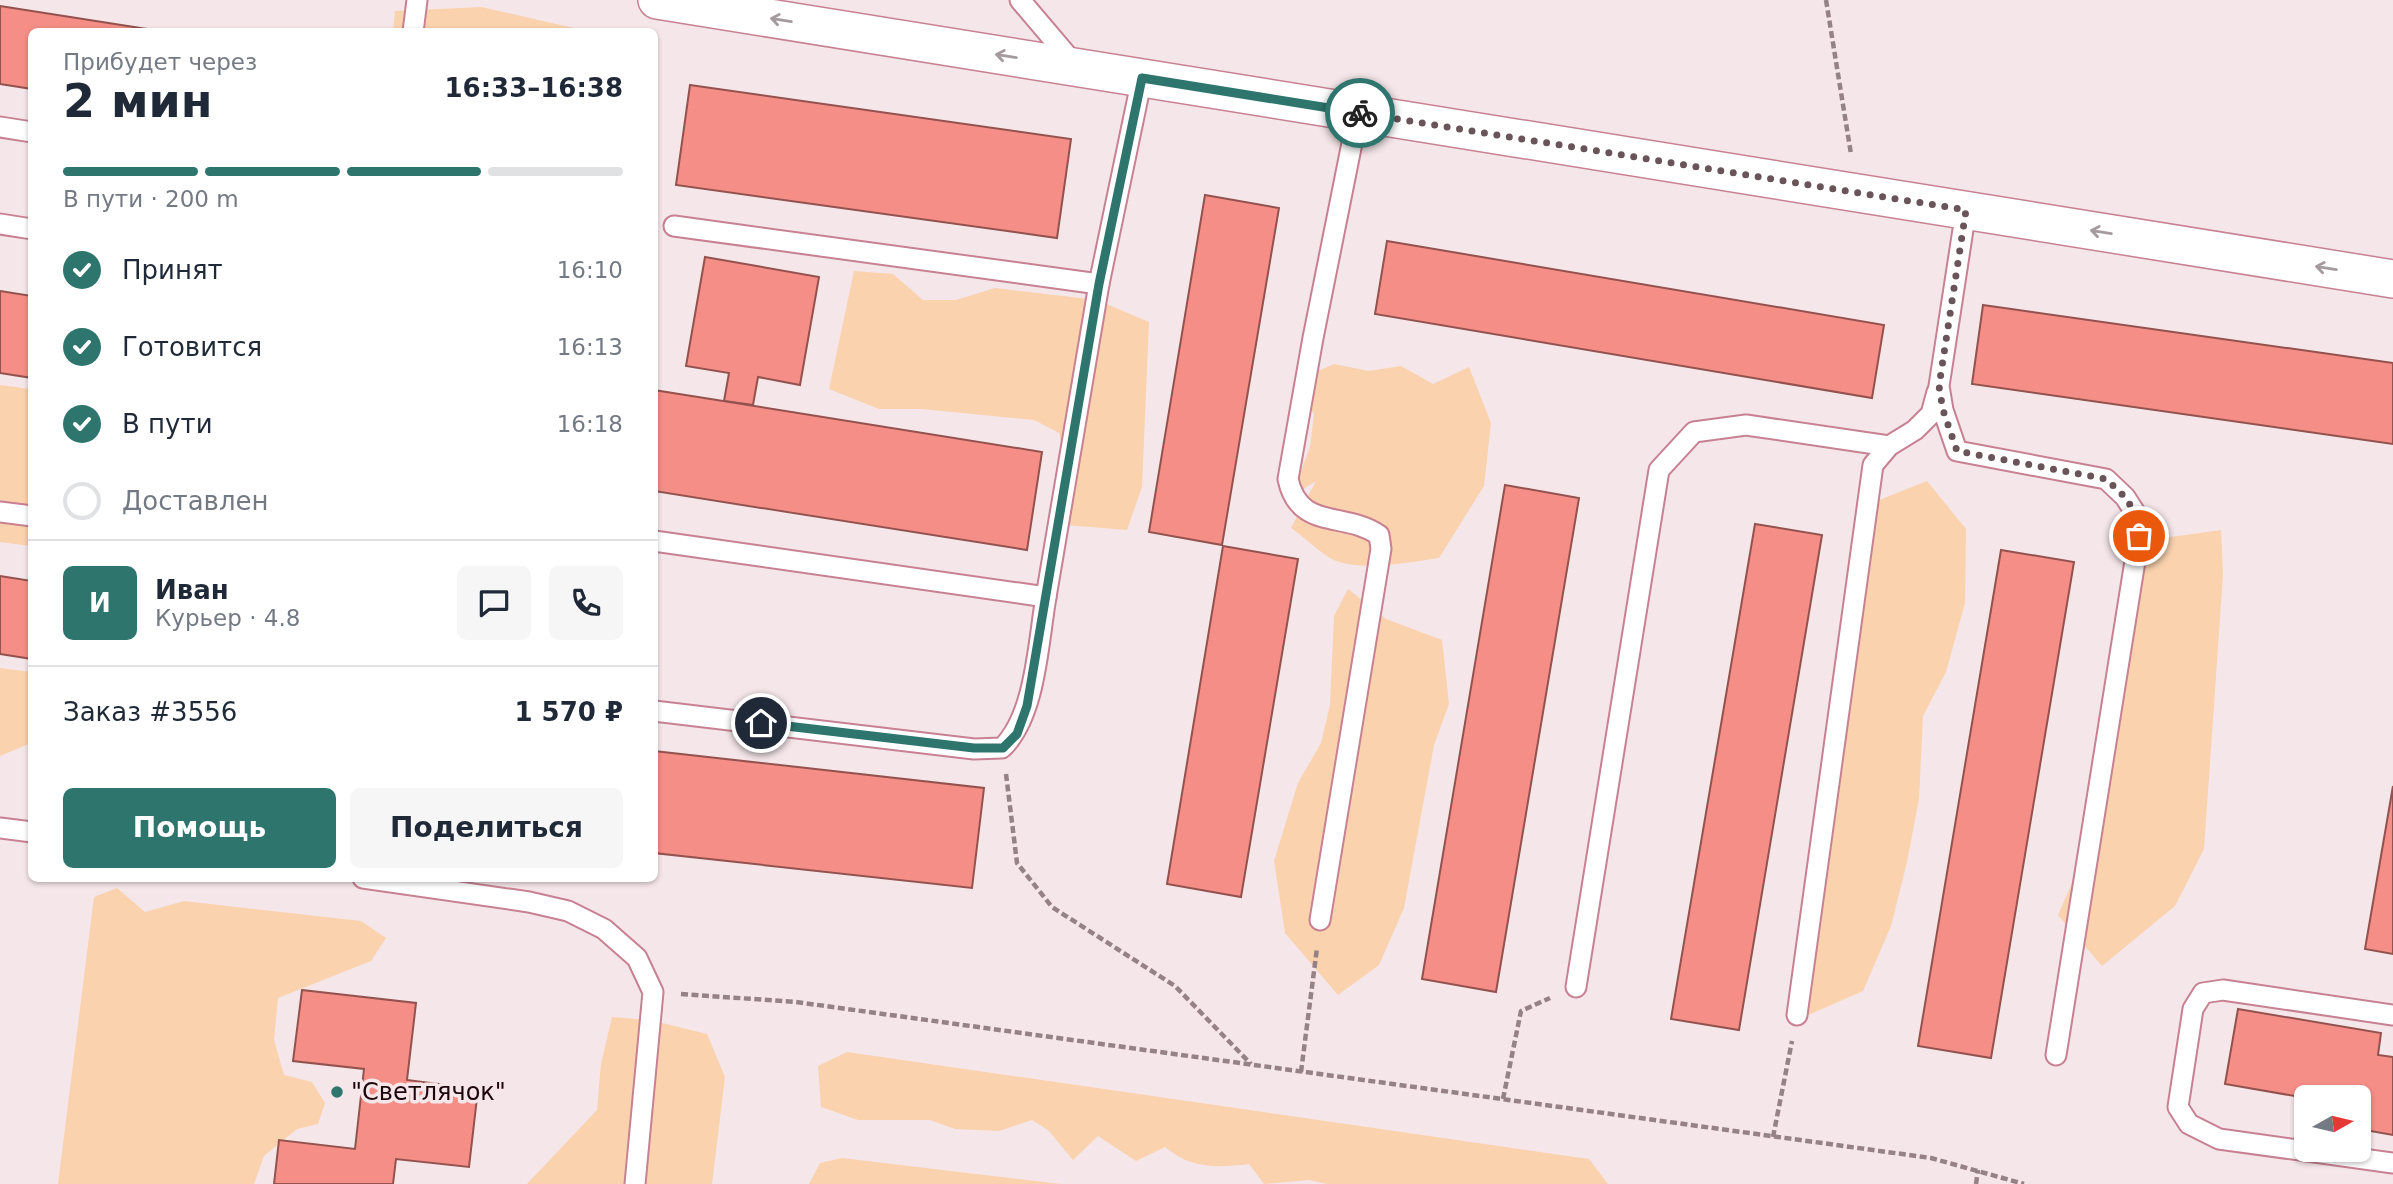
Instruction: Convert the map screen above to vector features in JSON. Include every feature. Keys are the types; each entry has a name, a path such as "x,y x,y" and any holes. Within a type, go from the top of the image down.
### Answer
{"street":[{"path":"657,0 2393,279"}],"lane":[{"path":"414,28 417,0"},
{"path":"1020,0 1077,68"},
{"path":"658,711 974,748 1003,748 1017,734 1027,706 1099,284 1142,78"},
{"path":"1320,920 1381,549 1379,536 1368,528 1305,512 1292,496 1288,479 1312,338 1358,113"},
{"path":"0,127 28,131"},
{"path":"1797,1016 1872,465 1889,446 1915,430 1931,414 1939,386 1966,210"},
{"path":"0,223 28,228"},
{"path":"674,226 1099,284"},
{"path":"1939,386 1943,410 1957,451 2106,479 2125,497 2136,514 2139,536 2056,1055"},
{"path":"1576,987 1659,470 1694,432 1746,425 1889,446"},
{"path":"0,512 28,516"},
{"path":"658,542 1046,597"},
{"path":"0,828 28,832"},
{"path":"391,882 529,902 568,911 604,929 637,958 653,992 635,1184"},
{"path":"2393,1015 2223,990 2203,993 2193,1009 2178,1107 2189,1125 2220,1139 2393,1163"}],"path":[{"path":"1826,0 1858,193"},
{"path":"1003,748 1017,863 1052,907 1175,986 1251,1065"},
{"path":"1301,1072 1320,920"},
{"path":"1503,1099 1521,1012 1576,987"},
{"path":"653,992 796,1002 1931,1158 2024,1184"},
{"path":"1773,1137 1797,1016"},
{"path":"1976,1184 1978,1170"}],"shaded area":[{"path":"481,7 574,28 393,28 395,11"},
{"path":"854,271 893,274 923,300 956,300 995,288 1097,300 1149,322 1142,487 1127,530 1065,525 1070,487 1059,433 1034,420 922,409 879,409 829,389"},
{"path":"1334,364 1369,371 1401,366 1433,384 1469,367 1491,423 1484,486 1439,558 1399,564 1354,565 1330,558 1291,528 1316,481 1292,496 1310,447 1314,414 1293,382"},
{"path":"0,385 28,389 28,546 0,542"},
{"path":"1927,481 1966,529 1965,603 1946,672 1923,716 1919,799 1907,862 1891,926 1863,991 1806,1016 1877,501"},
{"path":"2221,530 2223,575 2204,849 2175,906 2102,966 2058,915 2089,844 2126,585 2157,539"},
{"path":"1348,589 1386,619 1442,640 1449,704 1434,745 1404,908 1379,965 1338,995 1285,933 1274,861 1298,783 1321,743 1330,705 1334,616"},
{"path":"0,668 28,672 28,744 0,756"},
{"path":"117,888 145,912 184,901 361,921 386,938 371,961 278,998 274,1040 284,1075 312,1082 325,1103 318,1124 297,1129 264,1156 254,1184 58,1184 94,897"},
{"path":"612,1017 650,1020 707,1034 725,1077 712,1184 527,1184 597,1110 601,1064"},
{"path":"847,1052 1589,1159 1608,1184 1327,1184 1309,1180 1264,1184 1249,1164 1226,1166 1195,1163 1165,1147 1136,1161 1098,1136 1073,1160 1048,1130 1032,1120 999,1131 955,1129 930,1120 858,1120 821,1107 818,1066"},
{"path":"842,1158 1061,1184 809,1184 820,1163"}],"building":[{"path":"0,6 140,28 28,28 28,88 0,84"},
{"path":"690,85 1071,139 1057,238 676,185"},
{"path":"1205,195 1279,208 1222,545 1149,532"},
{"path":"1387,241 1884,325 1872,398 1375,314"},
{"path":"705,257 819,277 800,385 758,377 753,405 724,401 729,373 686,366"},
{"path":"0,291 28,295 28,377 0,373"},
{"path":"1983,305 2393,363 2393,444 1972,384"},
{"path":"658,391 1042,452 1027,550 658,492"},
{"path":"1505,485 1579,498 1496,992 1422,979"},
{"path":"1755,524 1822,535 1739,1030 1671,1019"},
{"path":"1223,546 1298,559 1241,897 1167,884"},
{"path":"2001,550 2074,562 1991,1058 1918,1046"},
{"path":"0,576 28,580 28,658 0,654"},
{"path":"658,751 984,788 972,888 658,853"},
{"path":"2393,786 2393,954 2365,949"},
{"path":"302,990 416,1003 407,1080 478,1089 469,1167 396,1159 393,1184 274,1184 279,1140 355,1149 364,1069 293,1061"},
{"path":"2238,1009 2381,1033 2378,1055 2393,1057 2393,1135 2371,1131 2371,1085 2294,1085 2294,1096 2225,1084"}],"way so far":[{"path":"1360,113 1966,210 1939,386 1943,410 1957,451 2106,479 2125,497 2136,514 2139,536"}],"place":[{"name":"\"Светлячок\"","path":"337,1092"}],"route":[{"path":"761,723 974,748 1003,748 1017,734 1027,706 1099,284 1142,78 1360,113"}]}
